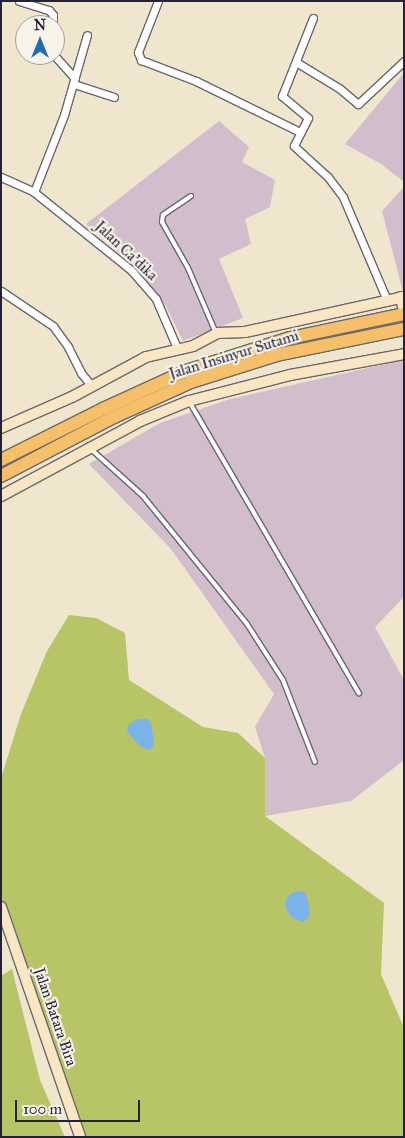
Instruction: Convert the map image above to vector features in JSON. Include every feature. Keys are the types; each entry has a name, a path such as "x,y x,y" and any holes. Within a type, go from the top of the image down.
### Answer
{"highway":[{"name":"Jalan Insinyur Sutami","path":"1,460 105,408 186,371 290,338 404,314"},
{"name":"Jalan Insinyur Sutami","path":"1,476 114,417 191,382 278,355 404,328"}],"street":[{"path":"19,1 49,10 53,15"},
{"path":"158,1 138,52 140,60 196,81 300,132"},
{"path":"313,18 282,96 307,118 294,146 331,180 343,197 387,300"},
{"path":"34,192 64,116 87,35"},
{"path":"296,62 339,88 358,104 404,61"},
{"path":"62,65 74,81 114,96"},
{"name":"Jalan Ca'dika","path":"1,177 34,192 95,239 143,282 156,299 177,348"},
{"path":"1,291 53,326 66,344 81,373 91,384"},
{"path":"1,428 72,397 91,384 146,357 177,348 193,346 217,333 246,332 387,300 403,300"},
{"path":"1,496 140,421 189,401 290,375 404,354"},
{"name":"Jalan Batara Bira","path":"1,907 80,1137"}],"lane":[{"path":"192,196 163,215 162,222 188,268 217,333"},
{"path":"189,401 358,693"},
{"path":"89,447 143,496 247,624 283,680 315,762"}],"shaded area":[{"path":"404,73 404,182 381,164 345,144"},
{"path":"219,121 249,147 242,162 275,180 270,207 245,219 251,244 219,259 243,318 183,341 166,306 137,268 86,224"},
{"path":"404,187 404,292 403,292 382,211"},
{"path":"404,360 404,597 375,627 404,680 404,760 351,801 265,816 265,758 255,727 274,694 171,549 89,464 160,423 230,399"}],"green space":[{"path":"69,615 96,618 125,633 129,680 203,727 238,733 265,758 265,816 384,903 381,974 404,1028 404,1137 81,1137 1,920 1,778 21,714 47,651"},
{"path":"12,969 40,1080 65,1137 1,1137 1,976"}],"water":[{"path":"138,719 147,719 151,723 154,742 153,747 148,750 140,746 127,732 129,724"},
{"path":"297,891 304,892 307,897 310,913 307,920 301,922 292,917 287,911 285,902 290,894"}]}
